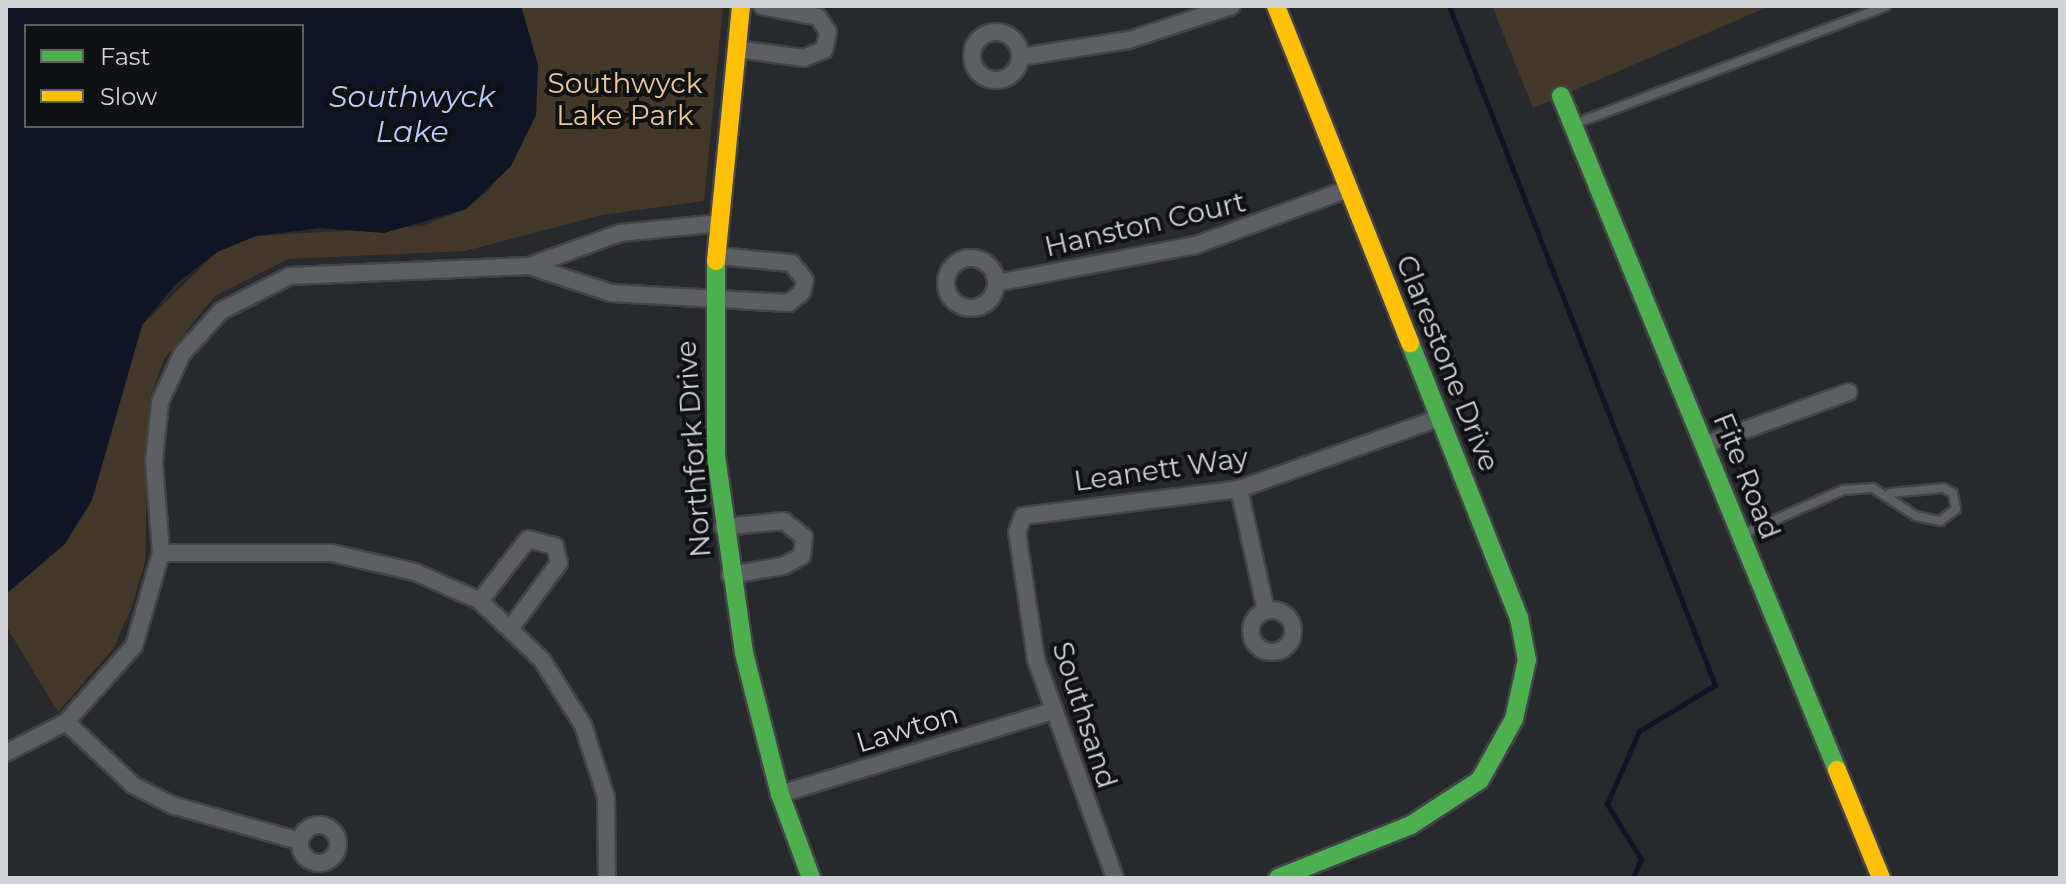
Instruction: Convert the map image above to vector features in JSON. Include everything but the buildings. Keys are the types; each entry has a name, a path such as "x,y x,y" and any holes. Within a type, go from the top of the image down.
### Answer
{"street":[{"name":"Northfork Drive","path":"741,6 712,298 723,527 730,575 780,794 811,878"},
{"path":"736,49 804,58 824,50 828,32 818,17 762,6"},
{"path":"1020,57 1129,40 1232,6"},
{"name":"Clarestone Drive","path":"1276,6 1519,618 1527,660 1503,746 1451,804 1278,878"},
{"name":"Fite Road","path":"1561,96 1881,878"},
{"name":"Hanston Court","path":"996,283 1196,245 1348,189"},
{"path":"6,753 66,722 134,646 161,553 154,461 160,402 182,354 221,311 264,285 326,270 529,266 620,233 721,223"},
{"path":"529,266 611,293 789,303 798,300 805,280 791,263 717,256"},
{"path":"1704,445 1849,392"},
{"name":"Leanett Way","path":"1023,516 1239,489 1439,418"},
{"path":"1239,489 1266,611"},
{"name":"Southsand","path":"1023,516 1017,532 1050,712 1115,878"},
{"path":"723,527 784,521 804,537 802,556 783,566 730,575"},
{"path":"480,601 528,539 555,546 559,563 510,629"},
{"path":"161,553 331,553 415,572 480,601 556,677 583,725 606,797 607,878"},
{"name":"Lawton","path":"780,794 1050,712"},
{"path":"66,722 133,785 207,820 299,841"}],"lane":[{"path":"1572,124 1886,6"},
{"path":"1740,534 1843,490 1890,493 1943,488 1953,493 1956,509 1950,520 1916,516 1890,493"}],"green space":[{"name":"Southwyck Lake Park","path":"521,6 723,6 704,201 602,215 465,251 288,259 215,296 164,359 149,401 145,562 131,609 113,649 58,712 6,626 6,594 65,544 92,500 142,325 217,252 256,236 422,226 466,209 491,188 538,65"},
{"path":"1492,6 1770,6 1533,108"}],"water":[{"name":"Southwyck Lake","path":"6,6 521,6 538,65 536,115 511,166 466,209 384,233 320,228 256,236 217,252 176,284 142,325 92,500 65,544 6,594"}],"waterway":[{"path":"1449,6 1715,685 1639,731 1607,804 1641,859 1633,878"}],"traffic: fast":[{"path":"1561,96 1837,770"},
{"path":"716,261 716,456 744,653 780,794 811,878"},
{"path":"1278,878 1411,825 1480,780 1514,719 1527,660 1519,618 1410,343"}],"traffic: slow":[{"path":"716,261 741,6"},
{"path":"1276,6 1410,343"},
{"path":"1837,770 1881,878"}]}
